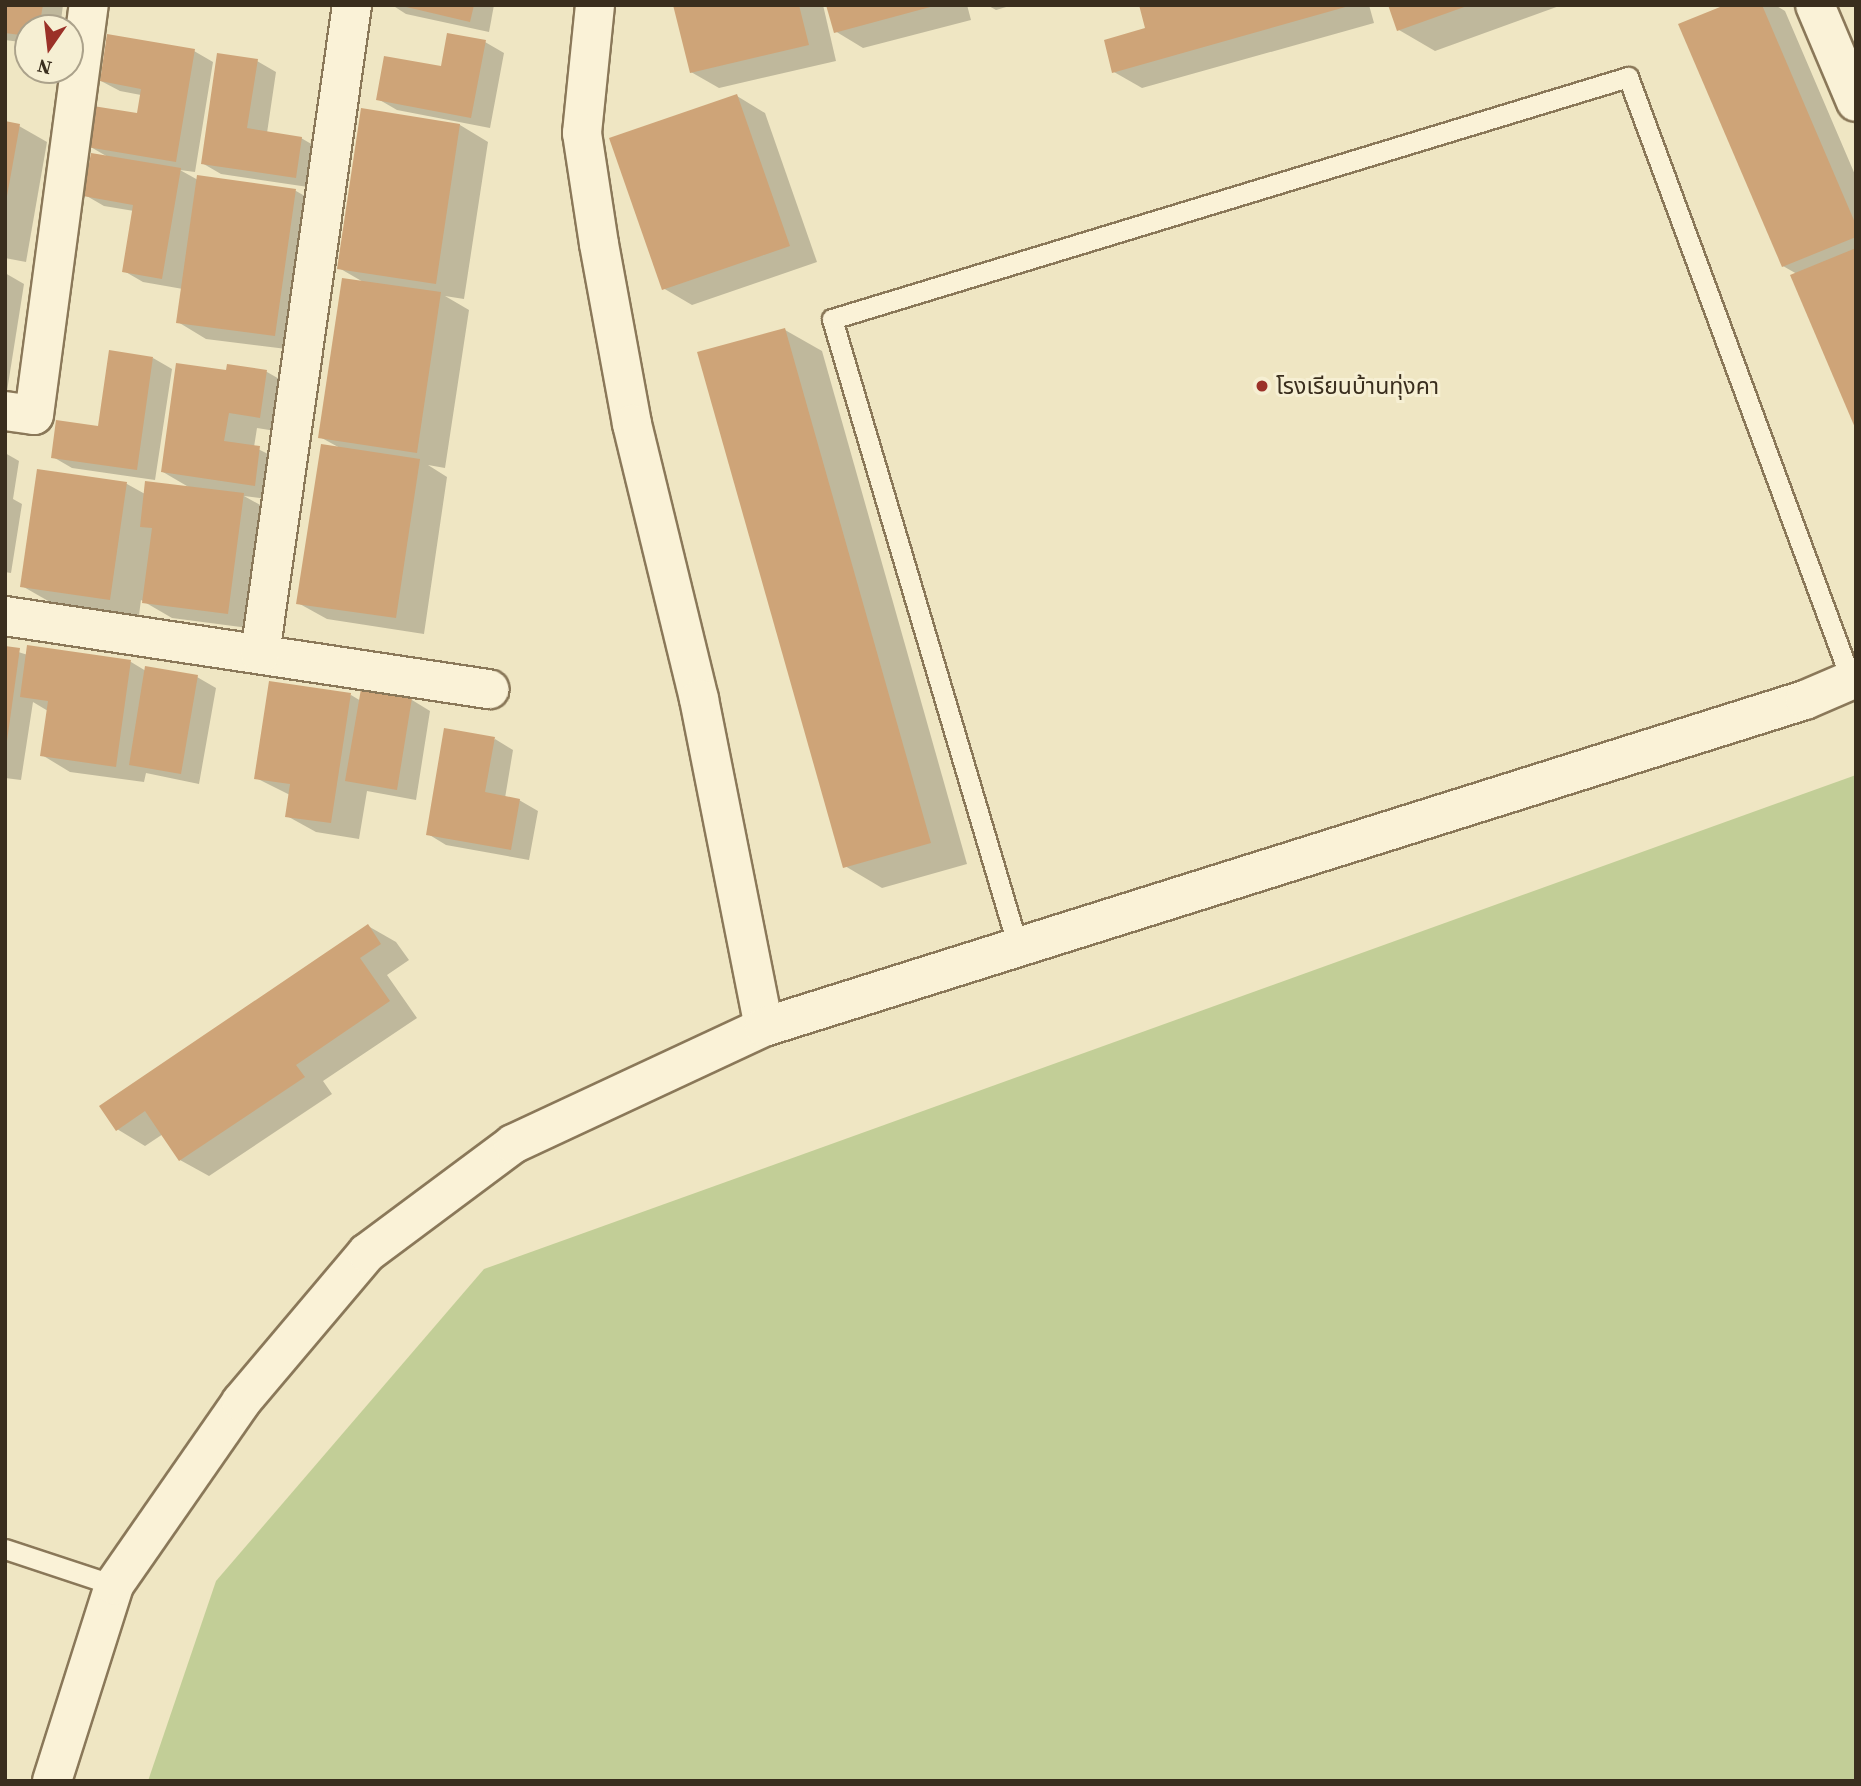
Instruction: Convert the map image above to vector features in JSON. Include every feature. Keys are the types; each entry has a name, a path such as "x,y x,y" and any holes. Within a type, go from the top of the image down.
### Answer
{"street":[{"path":"5,411 34,415 89,5"},
{"path":"260,654 352,5"},
{"path":"595,5 582,133 599,244 632,424 699,699 764,1027"},
{"path":"1815,5 1856,102"},
{"path":"5,616 490,689"},
{"path":"52,1781 114,1585 241,1402 367,1254 513,1144 764,1027 1805,700 1854,679"}],"lane":[{"path":"1018,947 832,319 1628,77 1854,679"},
{"path":"5,1549 114,1585"}],"green space":[{"path":"1856,775 1856,1781 148,1781 216,1581 484,1269"}],"building":[{"path":"5,5 43,5 41,14 14,14 14,34 5,33"},
{"path":"398,5 474,5 470,22"},
{"path":"673,5 799,5 809,45 690,73"},
{"path":"826,5 934,5 934,6 834,33"},
{"path":"1139,5 1349,6 1112,73 1104,40 1145,28"},
{"path":"1388,5 1467,5 1467,6 1397,31"},
{"path":"1725,5 1762,5 1856,225 1856,237 1782,267 1678,24"},
{"path":"447,33 486,40 471,118 376,100 384,56 441,66"},
{"path":"107,34 195,49 176,162 87,147 93,106 137,113 141,89 100,81"},
{"path":"217,53 258,59 247,128 302,137 296,178 201,164"},
{"path":"737,94 790,246 662,290 609,138"},
{"path":"361,108 460,124 436,284 337,269"},
{"path":"5,121 20,124 7,196 5,196"},
{"path":"91,153 181,168 162,279 122,272 133,205 83,196"},
{"path":"197,175 296,189 275,336 176,323"},
{"path":"1856,248 1856,430 1790,275"},
{"path":"342,278 441,292 417,453 318,438"},
{"path":"785,328 931,843 843,868 697,352"},
{"path":"109,350 153,357 137,470 51,458 56,420 98,426"},
{"path":"176,363 226,370 227,364 267,370 260,418 229,413 224,441 260,446 255,486 161,472"},
{"path":"321,444 420,459 396,618 296,604"},
{"path":"37,469 127,482 110,600 20,587"},
{"path":"145,481 244,493 228,614 142,603 152,528 140,527"},
{"path":"27,645 131,660 116,767 40,756 48,701 20,697"},
{"path":"5,646 20,648 7,741 5,741"},
{"path":"145,666 198,675 181,774 129,765"},
{"path":"269,681 351,693 331,823 285,817 290,784 254,779"},
{"path":"361,689 412,698 397,790 345,781"},
{"path":"444,728 495,737 485,792 520,799 511,850 426,835"},
{"path":"368,924 381,944 360,958 390,1001 296,1065 305,1077 179,1161 145,1111 116,1131 99,1106"}],"place":[{"name":"โรงเรียนบ้านทุ่งคา","path":"1262,386"}]}
